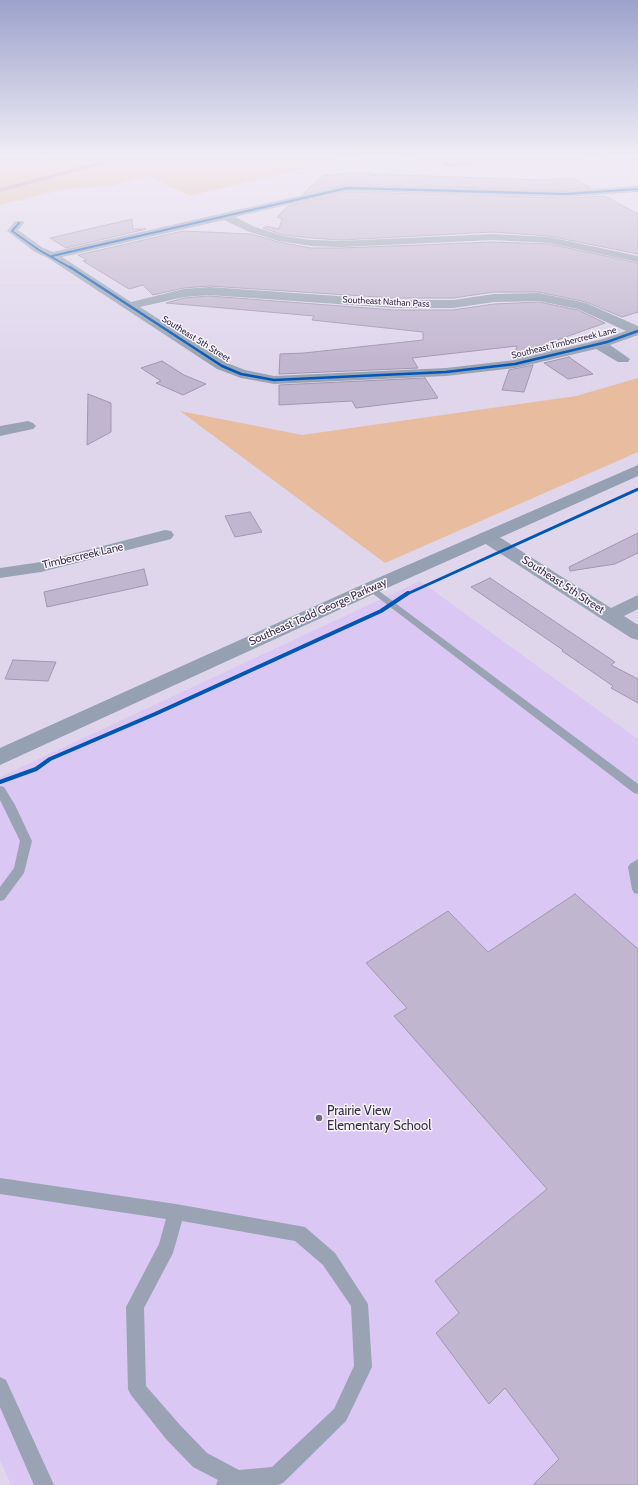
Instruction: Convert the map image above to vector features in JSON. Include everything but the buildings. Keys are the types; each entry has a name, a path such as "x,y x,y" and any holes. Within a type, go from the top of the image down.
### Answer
{"main road":[{"name":"Southeast Todd George Parkway","path":"0,757 371,588 638,470"}],"street":[{"name":"Southeast 5th Street","path":"19,223 12,231 39,250 52,256 222,366 241,374 274,380 446,372"},
{"path":"52,256 193,223"},
{"path":"240,223 251,229 282,239 312,243 341,244 492,237 548,240 638,259"},
{"name":"Southeast Nathan Pass","path":"130,306 184,293 209,291 394,304 453,304 494,298 539,297 582,306 638,331"},
{"name":"Southeast Timbercreek Lane","path":"446,372 515,364 598,344 638,331"},
{"path":"598,344 623,359"},
{"path":"0,431 28,426"},
{"name":"Timbercreek Lane","path":"0,573 41,567 165,535"},
{"name":"Southeast 5th Street","path":"487,537 638,634"},
{"path":"610,616 638,601"}],"lane":[{"path":"371,588 638,790"},
{"path":"0,790 11,808 26,841 20,870 0,896"},
{"path":"638,864 634,867 638,888"},
{"path":"0,1186 176,1212 299,1234 329,1259 359,1304 363,1367 340,1415 276,1476 228,1480 200,1460 173,1432 137,1389 135,1307 167,1247 176,1212"},
{"path":"0,1386 44,1485"}],"shaded area":[{"path":"638,378 638,452 385,563 180,411 302,435 576,396"},
{"name":"Prairie View Elementary School","path":"420,581 638,739 638,1485 11,1485 0,1460 0,777"}],"cycle path":[{"path":"19,223 12,231 39,250 52,256 222,366 241,374 274,380 446,372 515,364 607,342 638,331"},
{"path":"52,256 194,223"},
{"path":"0,782 36,769 50,759 155,714 381,611 410,592 638,489"}],"place":[{"name":"Prairie View Elementary School","path":"319,1118"}]}
